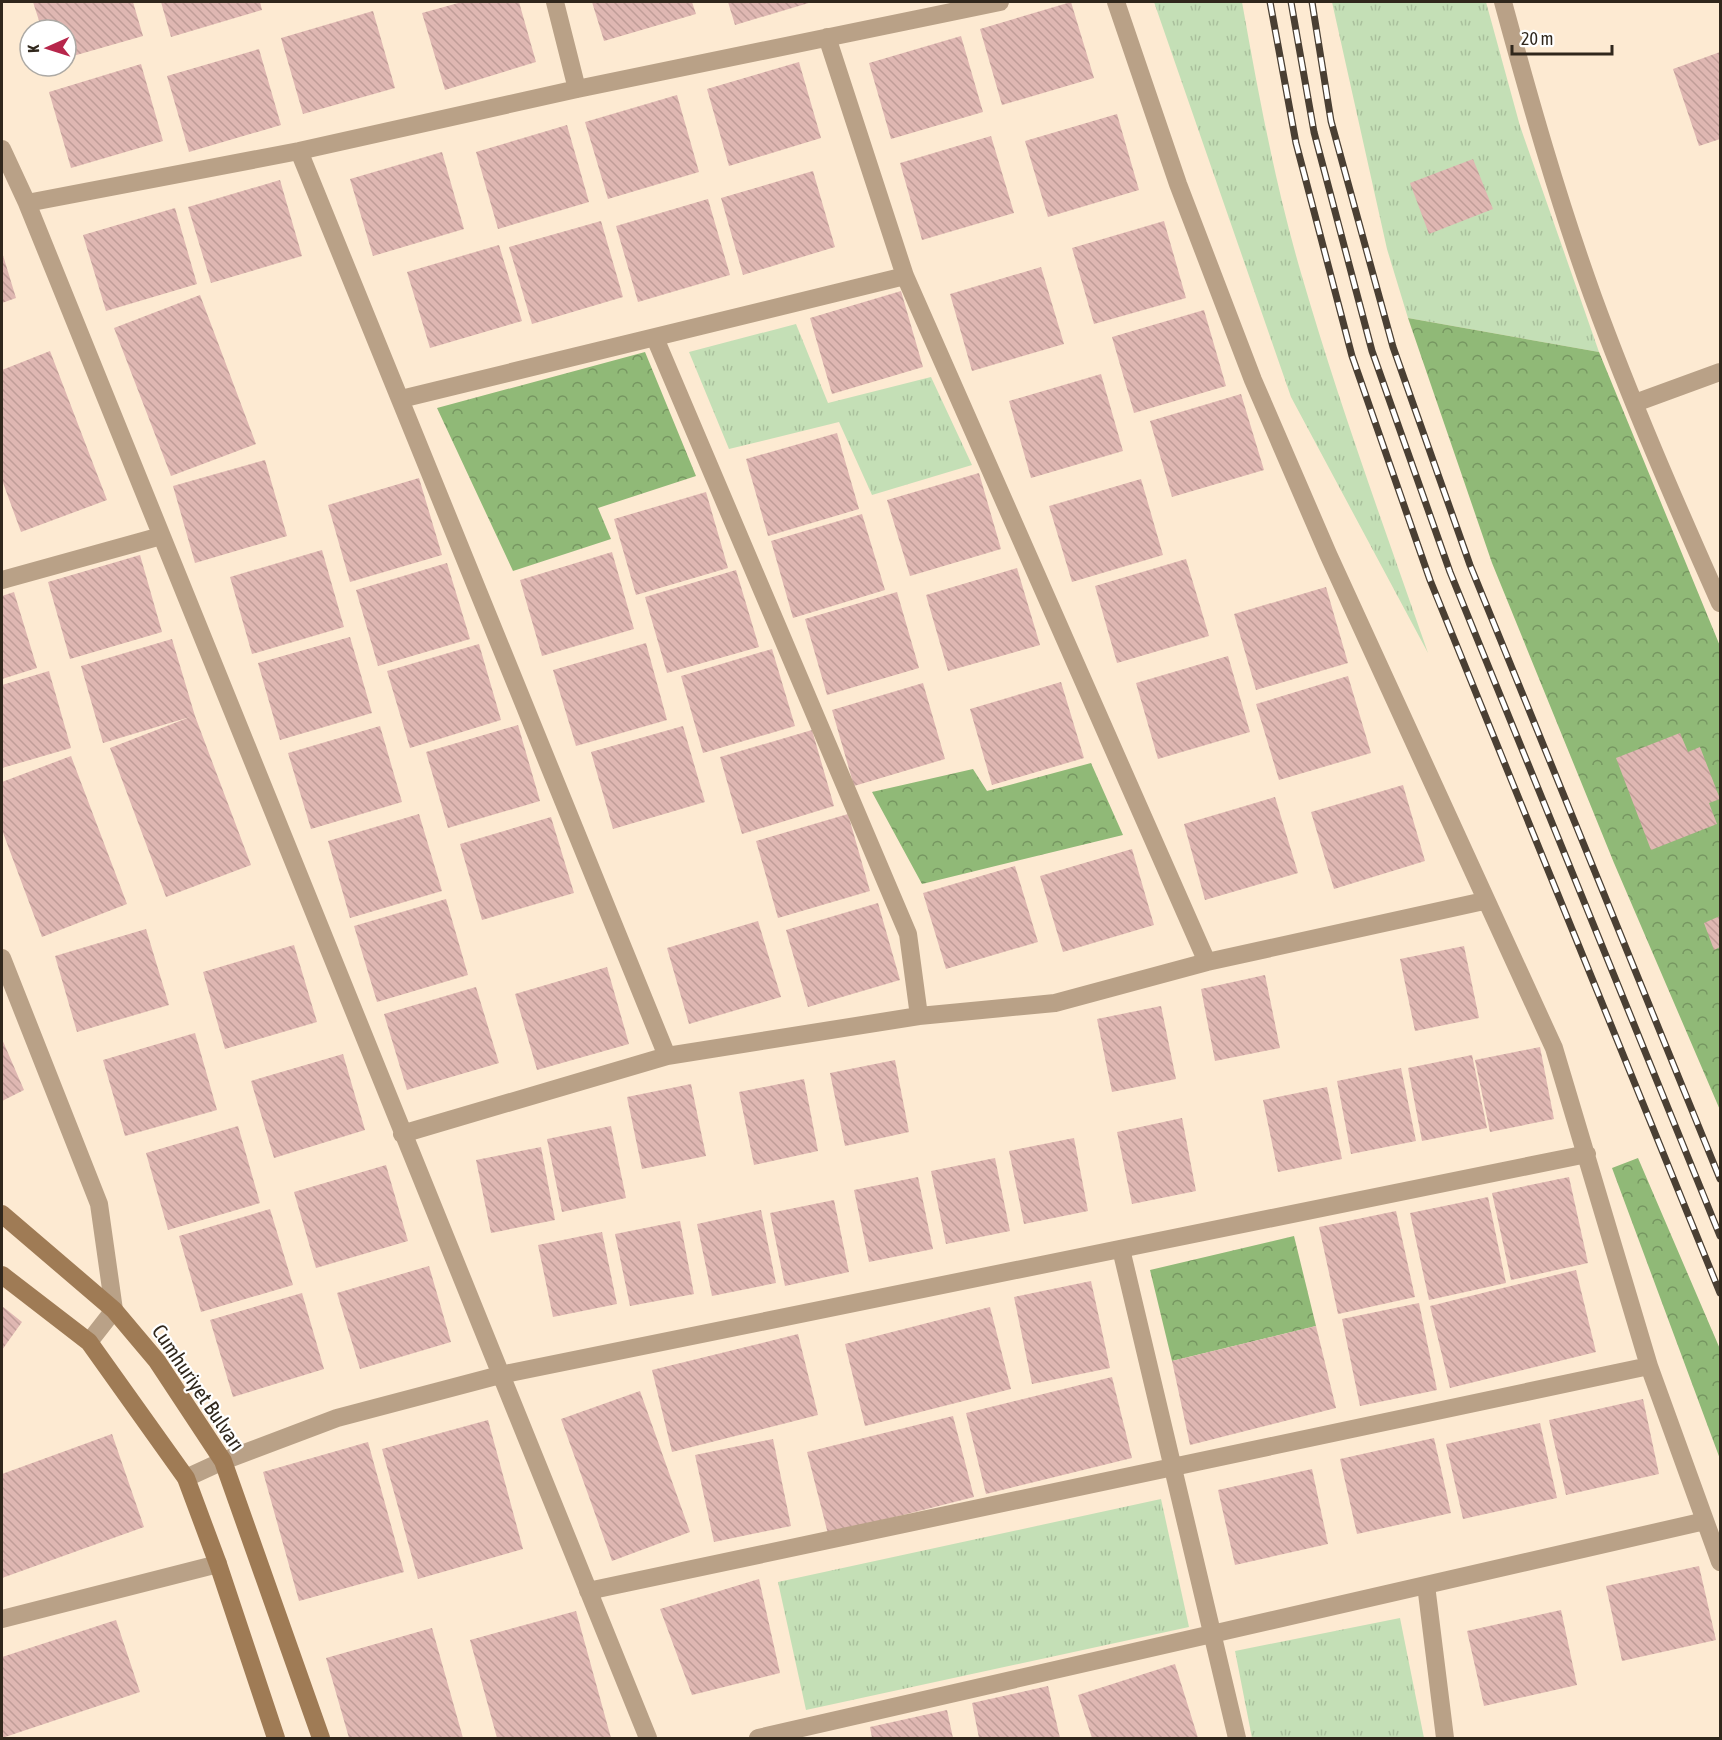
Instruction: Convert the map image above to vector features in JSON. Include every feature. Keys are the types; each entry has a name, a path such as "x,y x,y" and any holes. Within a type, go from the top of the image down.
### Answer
{"main road":[{"name":"Cumhuriyet Bulvarı","path":"2,1214 114,1310 157,1361 223,1461 321,1738"},
{"path":"2,1275 89,1342 186,1478 218,1564 276,1738"}],"street":[{"path":"555,2 577,89"},
{"path":"27,203 298,151 577,89 1000,2"},
{"path":"1116,2 1178,184 1254,380 1328,554 1484,901 1554,1048 1649,1366 1720,1562"},
{"path":"1503,2 1530,99 1593,296 1669,489 1720,603"},
{"path":"827,37 904,276 1207,962"},
{"path":"2,149 27,203 648,1738"},
{"path":"298,151 667,1056"},
{"path":"401,399 904,276"},
{"path":"655,338 908,934 919,1016"},
{"path":"1635,403 1720,372"},
{"path":"2,580 161,536"},
{"path":"402,1134 667,1056 919,1016 1055,1003 1207,962 1484,901"},
{"path":"2,958 99,1204 114,1310 89,1342"},
{"path":"186,1478 223,1461 336,1418 500,1375 1587,1154"},
{"path":"1121,1249 1237,1738"},
{"path":"588,1591 1649,1366"},
{"path":"758,1738 1705,1521"},
{"path":"2,1619 218,1564"},
{"path":"1426,1585 1445,1738"}],"green space":[{"path":"1154,2 1242,2 1275,172 1301,273 1346,416 1428,653 1291,397"},
{"path":"1332,2 1486,2 1520,126 1599,352 1408,318 1387,249"},
{"path":"1408,318 1599,352 1720,646 1720,1110 1614,863 1492,563"},
{"path":"796,324 828,403 931,377 972,465 872,495 839,422 729,449 689,352"},
{"path":"645,352 696,476 598,508 611,539 513,571 437,408"},
{"path":"1091,763 1123,835 922,884 872,792 973,769 987,791"},
{"path":"1638,1158 1720,1349 1720,1459 1612,1168"},
{"path":"1294,1236 1316,1326 1172,1361 1150,1270"},
{"path":"1161,1499 1189,1627 806,1710 778,1582"},
{"path":"1400,1618 1424,1738 1252,1738 1235,1651"}],"building":[{"path":"33,2 133,2 143,36 78,55 78,18 38,18"},
{"path":"161,2 260,2 262,10 171,37"},
{"path":"462,2 519,2 536,62 445,90 422,13"},
{"path":"592,2 692,2 696,14 604,41"},
{"path":"728,2 812,2 735,25"},
{"path":"1071,2 1094,78 1002,105 980,29"},
{"path":"373,11 395,88 303,114 281,38"},
{"path":"961,36 983,112 891,139 869,63"},
{"path":"259,49 281,125 189,152 167,76"},
{"path":"1720,52 1720,139 1699,146 1673,69"},
{"path":"799,62 821,138 729,166 707,89"},
{"path":"141,64 163,141 71,168 49,92"},
{"path":"677,95 699,172 608,199 585,122"},
{"path":"1117,114 1139,190 1048,217 1025,141"},
{"path":"567,125 589,202 498,229 476,152"},
{"path":"991,136 1014,213 922,240 900,163"},
{"path":"442,152 464,229 373,256 350,179"},
{"path":"1473,159 1493,209 1429,234 1410,183"},
{"path":"813,171 835,247 743,275 721,198"},
{"path":"280,180 302,256 211,283 188,207"},
{"path":"708,199 730,275 638,302 616,226"},
{"path":"175,208 197,284 106,311 83,235"},
{"path":"601,221 623,297 532,324 509,247"},
{"path":"1164,221 1186,298 1094,324 1072,248"},
{"path":"499,245 522,321 430,348 407,272"},
{"path":"2,252 16,298 2,303"},
{"path":"1041,267 1064,344 972,371 950,294"},
{"path":"901,291 923,367 832,394 810,318"},
{"path":"200,295 256,444 171,476 114,328"},
{"path":"1204,310 1226,386 1134,413 1112,337"},
{"path":"50,351 107,500 21,532 2,480 2,370"},
{"path":"1101,374 1123,451 1031,478 1009,401"},
{"path":"1241,394 1264,470 1172,497 1150,421"},
{"path":"837,433 859,509 768,536 746,459"},
{"path":"265,460 287,536 195,563 173,486"},
{"path":"979,473 1001,549 910,576 887,500"},
{"path":"419,478 442,555 350,582 328,505"},
{"path":"1141,479 1163,555 1072,582 1049,506"},
{"path":"706,492 728,568 636,595 614,519"},
{"path":"862,514 885,590 793,618 771,541"},
{"path":"322,550 344,627 252,654 230,577"},
{"path":"612,552 634,629 542,656 520,580"},
{"path":"140,555 162,632 70,659 48,582"},
{"path":"1186,559 1209,636 1117,663 1095,586"},
{"path":"447,563 470,639 378,666 356,590"},
{"path":"1017,568 1040,645 948,671 926,595"},
{"path":"736,570 759,647 667,673 645,597"},
{"path":"1326,587 1348,663 1256,690 1234,614"},
{"path":"14,592 37,668 2,679 2,596"},
{"path":"897,592 919,668 827,695 805,619"},
{"path":"350,637 372,713 280,740 258,663"},
{"path":"172,639 195,716 251,865 166,897 110,748 190,717 103,743 81,666"},
{"path":"646,643 667,720 576,746 553,670"},
{"path":"479,644 501,720 410,748 387,671"},
{"path":"772,649 795,726 703,753 681,676"},
{"path":"1228,656 1250,732 1158,759 1136,683"},
{"path":"49,671 71,748 2,768 2,685"},
{"path":"1348,676 1371,753 1279,780 1256,704"},
{"path":"1061,682 1084,758 992,785 970,709"},
{"path":"923,683 945,759 854,786 832,710"},
{"path":"518,725 540,801 448,828 426,752"},
{"path":"380,726 402,802 311,829 288,753"},
{"path":"683,726 705,802 613,829 591,752"},
{"path":"812,730 834,806 742,834 720,757"},
{"path":"1680,733 1688,752 1700,747 1720,799 1709,803 1717,824 1651,850 1616,758"},
{"path":"71,756 127,904 42,937 2,830 2,782"},
{"path":"1403,785 1425,861 1334,889 1311,812"},
{"path":"1275,797 1298,873 1205,900 1184,824"},
{"path":"419,814 442,891 350,918 328,841"},
{"path":"848,814 870,891 778,918 756,841"},
{"path":"551,817 574,893 482,920 460,844"},
{"path":"1132,849 1154,925 1063,952 1040,876"},
{"path":"1015,866 1038,942 946,969 923,893"},
{"path":"446,899 468,975 377,1002 354,926"},
{"path":"878,903 900,980 808,1007 786,930"},
{"path":"1720,916 1720,947 1714,950 1704,923"},
{"path":"758,921 781,997 689,1024 667,948"},
{"path":"146,929 169,1005 77,1032 55,956"},
{"path":"294,945 317,1022 225,1049 203,972"},
{"path":"1464,946 1479,1018 1415,1031 1400,959"},
{"path":"607,967 629,1044 537,1070 515,994"},
{"path":"1265,975 1280,1048 1215,1061 1201,989"},
{"path":"476,987 499,1063 407,1090 384,1014"},
{"path":"1161,1006 1176,1079 1112,1092 1097,1019"},
{"path":"195,1033 217,1110 125,1136 103,1060"},
{"path":"2,1039 24,1090 2,1101"},
{"path":"1540,1047 1554,1119 1490,1132 1475,1060"},
{"path":"343,1054 365,1130 274,1158 251,1081"},
{"path":"1472,1055 1487,1128 1422,1141 1408,1068"},
{"path":"895,1060 909,1132 845,1146 830,1073"},
{"path":"1401,1068 1416,1141 1351,1154 1337,1081"},
{"path":"804,1079 818,1151 754,1165 739,1092"},
{"path":"691,1084 706,1156 642,1169 627,1097"},
{"path":"1327,1087 1342,1159 1278,1172 1263,1100"},
{"path":"1182,1118 1196,1191 1132,1204 1117,1132"},
{"path":"238,1126 260,1203 168,1230 146,1153"},
{"path":"611,1126 626,1198 562,1212 547,1139"},
{"path":"1074,1138 1088,1211 1024,1224 1009,1151"},
{"path":"541,1147 555,1220 491,1233 476,1160"},
{"path":"995,1158 1010,1231 946,1244 931,1171"},
{"path":"386,1165 408,1241 316,1268 294,1192"},
{"path":"918,1177 933,1249 869,1262 854,1190"},
{"path":"1569,1177 1588,1263 1511,1280 1492,1193"},
{"path":"1488,1197 1506,1283 1429,1300 1410,1213"},
{"path":"834,1200 849,1272 785,1286 770,1213"},
{"path":"270,1209 293,1285 201,1312 179,1236"},
{"path":"761,1210 776,1283 712,1296 697,1224"},
{"path":"1396,1211 1415,1297 1338,1314 1319,1227"},
{"path":"680,1221 694,1294 630,1306 615,1234"},
{"path":"602,1232 617,1304 553,1317 538,1245"},
{"path":"429,1266 451,1342 360,1369 337,1293"},
{"path":"1576,1270 1596,1352 1450,1388 1430,1306"},
{"path":"1091,1281 1110,1368 1032,1384 1014,1297"},
{"path":"302,1293 324,1369 233,1397 210,1320"},
{"path":"1419,1303 1437,1390 1360,1406 1342,1319"},
{"path":"2,1306 22,1322 2,1350"},
{"path":"990,1307 1011,1389 865,1426 845,1344"},
{"path":"1316,1326 1336,1408 1190,1445 1172,1361"},
{"path":"798,1334 818,1415 672,1452 652,1370"},
{"path":"1112,1377 1132,1458 986,1494 966,1413"},
{"path":"640,1391 690,1532 612,1561 561,1419"},
{"path":"1643,1399 1659,1474 1566,1495 1549,1420"},
{"path":"953,1416 974,1497 828,1534 807,1452"},
{"path":"488,1420 523,1549 418,1579 382,1449"},
{"path":"1540,1423 1557,1498 1463,1519 1446,1444"},
{"path":"112,1434 144,1527 2,1578 2,1474"},
{"path":"1434,1438 1451,1513 1357,1534 1340,1459"},
{"path":"773,1439 791,1526 714,1542 695,1455"},
{"path":"368,1442 404,1572 299,1601 263,1472"},
{"path":"1312,1469 1328,1544 1235,1565 1218,1490"},
{"path":"1699,1566 1716,1640 1622,1661 1606,1586"},
{"path":"759,1579 780,1673 692,1695 660,1609"},
{"path":"1561,1610 1577,1685 1484,1706 1467,1631"},
{"path":"576,1611 611,1738 497,1738 470,1640"},
{"path":"116,1620 140,1692 2,1738 2,1657"},
{"path":"432,1628 463,1738 349,1738 326,1658"},
{"path":"1175,1664 1198,1738 1092,1738 1078,1695"},
{"path":"1048,1686 1060,1738 979,1738 972,1703"},
{"path":"947,1710 953,1738 872,1738 870,1727"}],"railway":[{"path":"1270,2 1296,143 1352,356 1430,580 1720,1293"},
{"path":"1291,2 1314,132 1372,351 1450,572 1720,1236"},
{"path":"1312,2 1331,121 1393,347 1470,565 1720,1179"}]}
